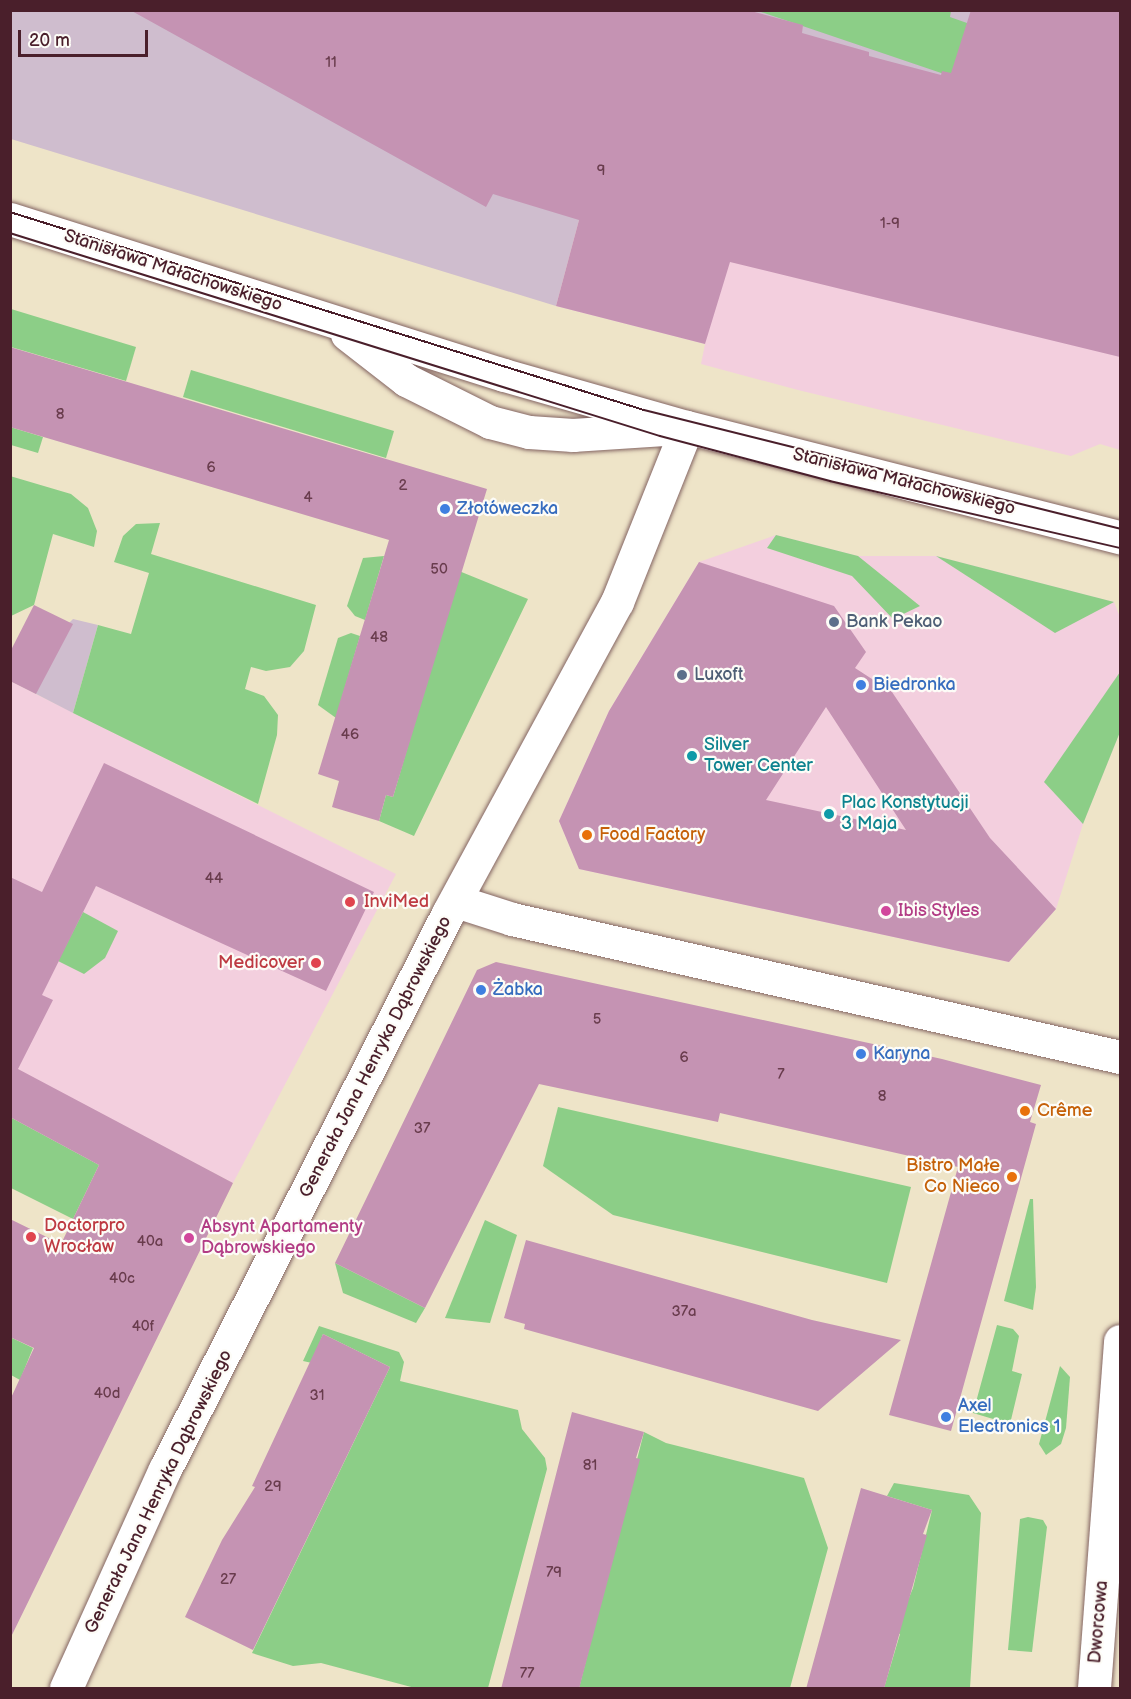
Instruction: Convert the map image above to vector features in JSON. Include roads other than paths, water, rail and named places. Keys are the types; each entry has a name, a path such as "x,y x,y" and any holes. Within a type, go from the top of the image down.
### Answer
{"street":[{"name":"Stanisława Małachowskiego","path":"10,219 335,324 687,427 1120,537"},
{"name":"Stanisława Małachowskiego","path":"335,324 406,380 490,422 529,432 573,435 687,427"},
{"name":"Generała Jana Henryka Dąbrowskiego","path":"66,1689 165,1469 456,901 616,602 687,427"},
{"path":"456,901 512,919 1120,1057"},
{"name":"Dworcowa","path":"1094,1689 1120,1341"}],"tram line":[{"path":"10,212 644,410 1120,529"},
{"path":"10,233 660,436 830,481 1120,548"}],"place":[{"name":"Złotóweczka","path":"445,509"},
{"name":"Bank Pekao","path":"834,622"},
{"name":"Luxoft","path":"682,675"},
{"name":"Biedronka","path":"861,685"},
{"name":"Silver Tower Center","path":"692,756"},
{"name":"Plac Konstytucji 3 Maja","path":"829,814"},
{"name":"Food Factory","path":"587,835"},
{"name":"InviMed","path":"350,902"},
{"name":"Ibis Styles","path":"886,911"},
{"name":"Medicover","path":"316,963"},
{"name":"Żabka","path":"481,990"},
{"name":"Karyna","path":"861,1054"},
{"name":"Crême","path":"1025,1111"},
{"name":"Bistro Małe Co Nieco","path":"1012,1177"},
{"name":"Doctorpro Wrocław","path":"31,1237"},
{"name":"Absynt Apartamenty Dąbrowskiego","path":"189,1238"},
{"name":"Axel Electronics 1","path":"946,1417"}]}
